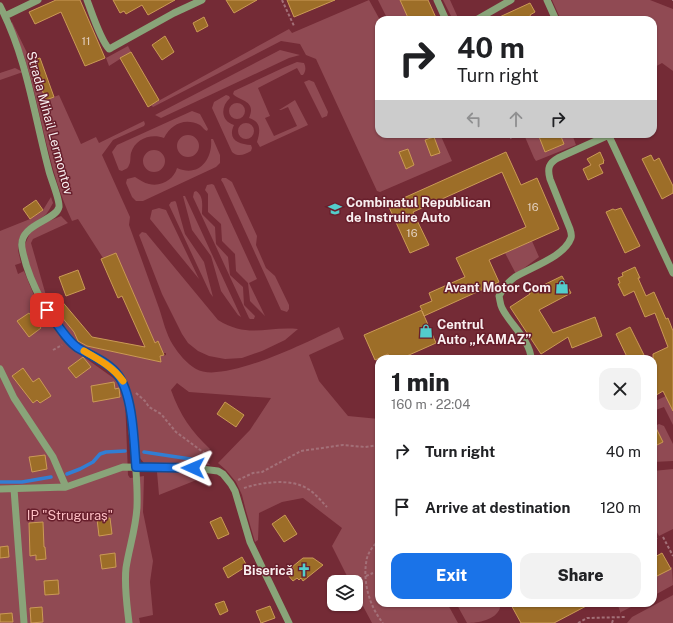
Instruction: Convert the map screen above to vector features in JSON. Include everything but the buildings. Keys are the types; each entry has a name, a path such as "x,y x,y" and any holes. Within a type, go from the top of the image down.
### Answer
{"street":[{"path":"5,16 38,0"},
{"path":"87,0 103,40 109,48 201,0"},
{"path":"437,0 444,16"},
{"path":"483,16 511,0"},
{"path":"547,0 554,16"},
{"name":"Strada Mihail Lermontov","path":"0,6 23,63 59,205 57,212 28,231 23,238 22,246 29,273 40,299 62,331 76,347 104,363 117,373 126,391 130,406 136,467 137,507 126,569 129,623"},
{"path":"531,355 528,346 501,307 499,296 504,286 515,278 557,255 571,237 570,229 550,179 548,166 558,158 601,138"},
{"path":"609,138 673,273"},
{"path":"0,370 14,398 53,457 66,487"},
{"path":"0,488 14,489 66,487 123,466 193,468 212,470 223,474 233,487 250,542 289,623"},
{"path":"14,489 24,623"}],"path":[{"path":"282,0 294,26"},
{"path":"126,391 135,393 145,401 149,406 161,414 176,432 207,456"},
{"path":"233,487 253,473 262,472 301,451 343,446 364,447 375,446"},
{"path":"233,487 277,482 288,483 308,489 326,507"},
{"path":"663,537 673,556"},
{"path":"375,544 367,557 366,576 370,602 377,616 383,623"},
{"path":"366,576 373,573"},
{"path":"612,623 614,617"},
{"path":"578,623 587,618 626,617"}],"green space":[{"path":"369,0 378,16 375,16 375,138 442,138 452,161 380,192 377,191 316,59 306,55 300,44 281,41 153,107 151,105 289,29 292,33"},
{"path":"378,0 400,0 407,16 386,16"},
{"path":"443,0 450,0 457,16 451,16"},
{"path":"552,0 650,0 673,9 673,71 662,63 657,66 657,16 559,16"},
{"path":"12,22 31,61 46,100 59,95 81,144 96,137 99,143 144,121 144,126 113,140 102,155 130,217 129,225 168,336 180,355 186,361 196,369 209,372 226,371 267,359 339,327 344,339 309,355 319,381 348,416 375,419 375,607 449,607 458,623 372,623 363,606 363,575 346,575 332,546 342,528 303,498 282,502 259,513 258,540 255,542 242,495 236,482 218,463 250,430 271,398 189,392 177,383 171,390 174,399 182,415 197,436 210,449 203,457 210,465 144,463 139,457 132,400 121,372 117,367 83,347 60,323 36,286 24,247 30,233 42,224 61,216 68,223 33,239 31,243 47,299 74,332 78,341 87,346 161,362 160,356 166,355 166,353 161,353 161,348 158,341 155,343 116,253 103,258 78,219 72,221 57,182 31,79 11,25"},
{"path":"128,46 131,52 109,66 106,58"},
{"path":"280,50 300,55 289,58 161,118 155,115"},
{"path":"297,62 304,63 305,72 303,75 301,75 297,68 258,88 270,116 265,118 274,136 297,126 288,107 279,110 295,100 308,125 260,147 257,142 259,135 258,125 249,118 251,108 249,104 233,94 234,91"},
{"path":"15,68 23,72 0,80 0,73"},
{"path":"309,80 314,82 328,112 327,116 322,118 304,82"},
{"path":"226,95 230,98 223,109 223,113 226,120 234,125 232,130 233,138 242,144 251,145 252,148 251,151 244,154 237,155 232,152 212,108 214,102"},
{"path":"237,103 243,105 245,111 243,117 237,119 231,117 229,111 231,105"},
{"path":"192,111 200,114 208,129 207,131 200,125 184,122 179,123 170,129 164,138 154,136 144,138 133,148 128,167 122,171 119,170 112,152 117,145"},
{"path":"246,123 252,125 254,131 252,137 246,139 240,137 238,131 240,125"},
{"path":"188,135 196,138 199,146 196,154 188,157 180,154 177,146 180,138"},
{"path":"525,138 540,138 546,152 564,144 562,138 573,138 576,145 536,161"},
{"path":"211,139 213,139 220,155 220,163 216,167 143,201 136,201 132,197 126,183 127,179 135,177 147,184 154,185 163,183 170,179 177,168 192,170 198,168 207,160 210,153"},
{"path":"154,150 162,153 165,161 162,169 154,172 146,169 143,161 146,153"},
{"path":"222,178 226,178 232,182 257,236 256,245 266,268 275,276 289,305 287,312 281,310 221,180"},
{"path":"207,185 214,185 257,279 249,283 265,316 250,301 248,283 236,271 235,254 222,241 221,224 208,212 208,194 205,190"},
{"path":"196,191 199,193 201,198 202,214 215,227 216,244 228,257 230,275 243,287 244,305 255,316 254,319 249,318 193,197 194,192"},
{"path":"183,196 185,196 241,317 221,291 211,256 192,230"},
{"name":"IP \"Struguraș\"","path":"51,197 53,203 47,213 27,228 21,235 18,247 21,263 15,265 18,274 24,271 33,293 40,305 74,350 112,377 120,387 125,398 128,475 130,478 144,476 143,512 153,561 150,582 153,615 139,618 140,623 0,623 0,231 30,219 43,210"},
{"path":"175,201 185,234 204,262 213,297 169,205 171,202"},
{"path":"159,208 166,210 199,279 150,219 152,210"},
{"path":"142,232 146,233 218,320 239,329 298,329 285,340 262,351 242,358 225,359 209,356 198,351 188,343 182,334 162,294 139,235"},
{"path":"532,241 539,257 516,274 505,253"},
{"path":"666,396 673,411 673,425 664,407 657,410 657,400"},
{"path":"659,424 664,426 673,444 673,461 657,462 657,445 663,442 657,430 657,425"},
{"path":"673,469 673,529 659,536 657,532 657,471"},
{"path":"157,472 206,473 209,475 159,495"},
{"path":"672,567 673,585 657,594 657,576"},
{"path":"673,595 673,623 627,623 632,617 651,607 657,607 657,604"},
{"path":"458,607 500,607 498,612 491,618 467,623"},
{"path":"618,607 631,607 621,612 621,614"}],"waterway":[{"path":"67,474 93,462 100,454 106,452 125,451"},
{"path":"144,452 197,460"},
{"path":"0,482 22,482 51,477"}],"slow traffic":[{"path":"84,351 117,373 123,381"}],"place":[{"name":"Combinatul Republican de Instruire Auto","path":"335,209"},
{"name":"Avant Motor Com","path":"562,287"},
{"name":"Centrul Auto „KAMAZ”","path":"426,331"},
{"name":"Biserică","path":"304,570"}],"route":[{"path":"47,310 76,347 104,363 117,373 122,381 130,406 136,467 193,468"}]}
